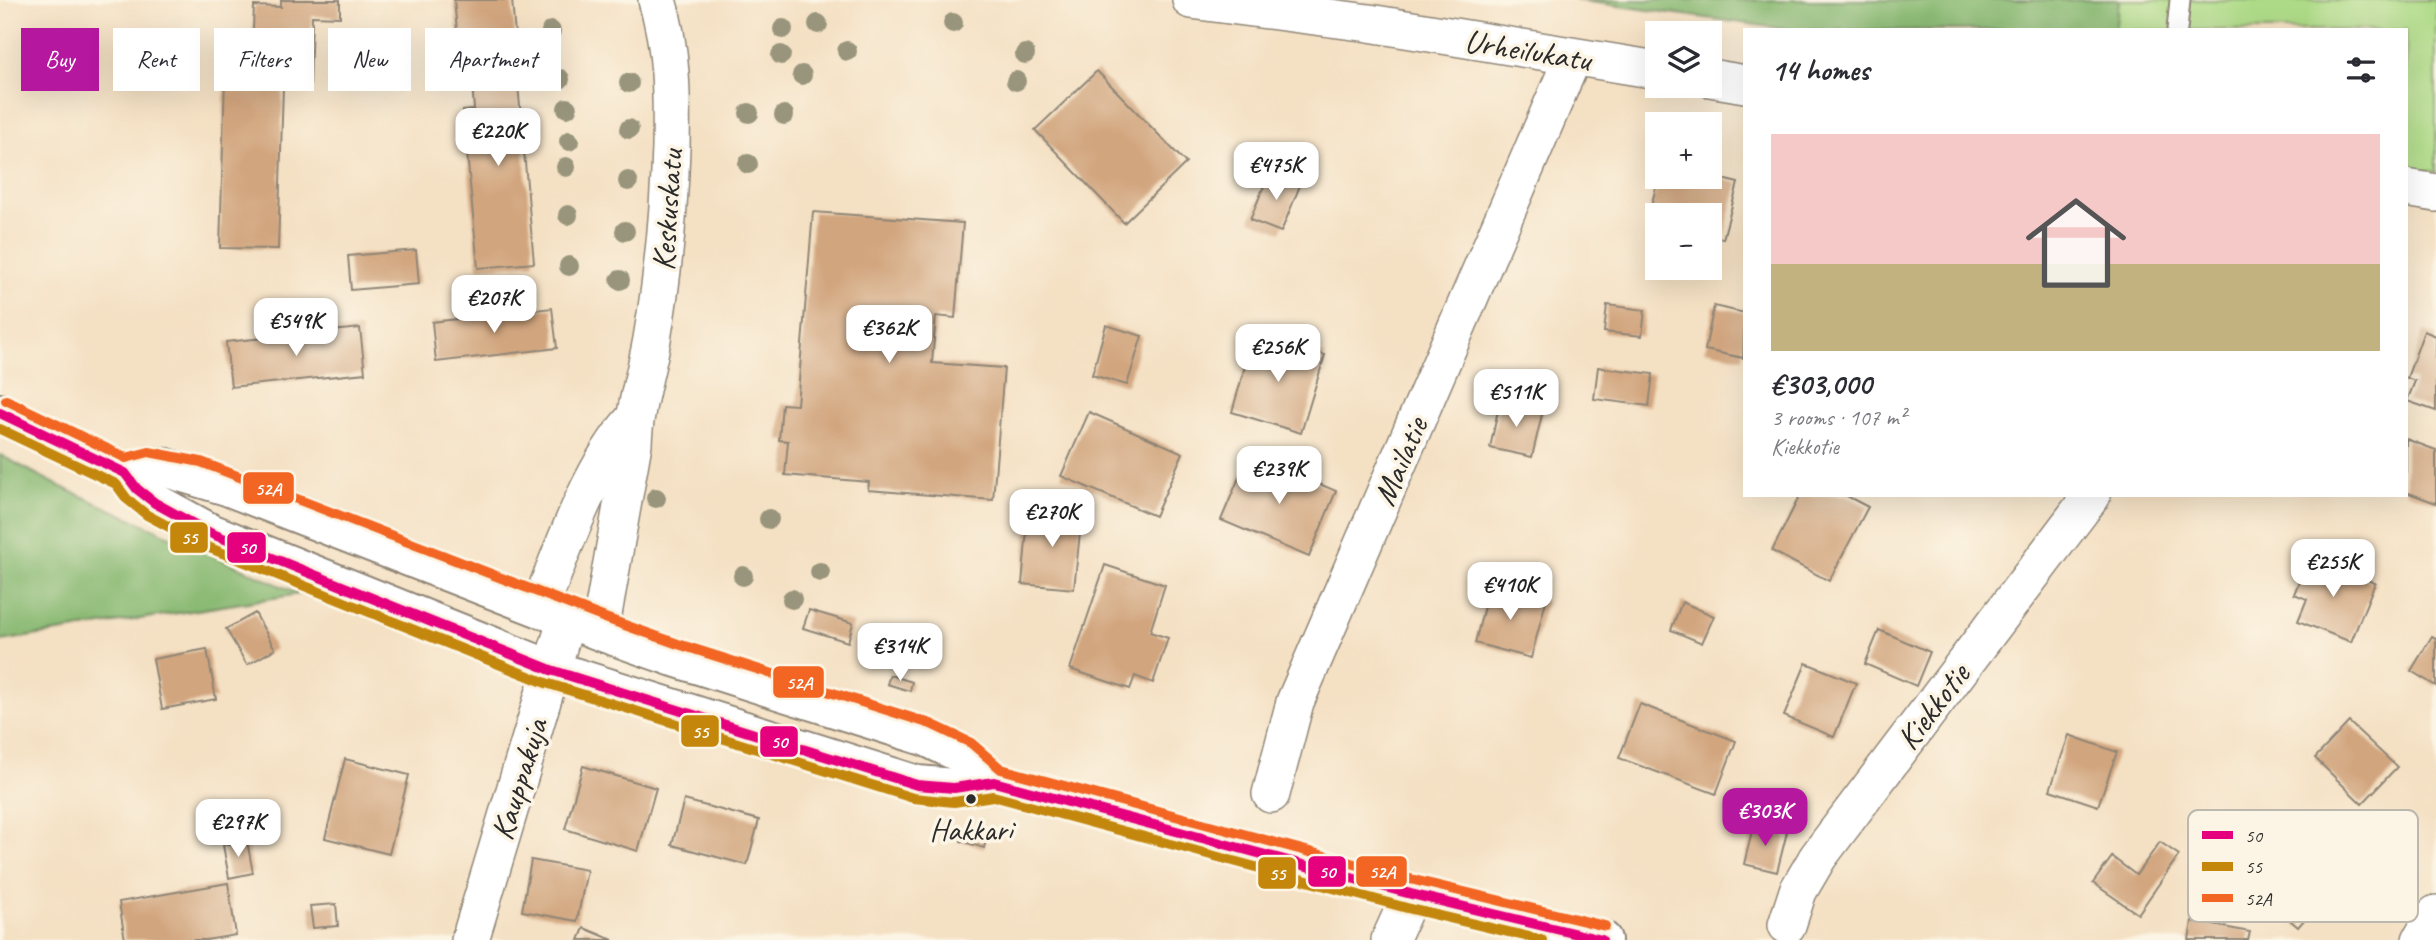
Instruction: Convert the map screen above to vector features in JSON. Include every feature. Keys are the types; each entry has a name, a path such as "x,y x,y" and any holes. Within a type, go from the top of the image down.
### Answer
{"main road":[{"path":"0,413 125,472 137,489 155,503 210,533 551,670 917,785 954,788 994,782 1410,894 1602,940"},
{"path":"125,472 148,466 197,475 674,657 927,737 964,755 994,782"}],"street":[{"name":"Keskuskatu","path":"569,618 633,444 634,420 648,363 662,278 670,191 672,94 665,25 657,0"},
{"name":"Urheilukatu","path":"1191,0 1308,8 1369,23 1645,68"},
{"name":"Mailatie","path":"1271,794 1295,702 1573,57"},
{"path":"1722,80 1743,84"},
{"path":"2408,188 2436,193"},
{"name":"Keskuskatu","path":"569,618 561,551 605,458 617,438 634,420"},
{"name":"Kiekkotie","path":"1787,925 1798,891 1818,857 2090,497"},
{"name":"Kauppakuja","path":"470,940 569,618"},
{"path":"1390,940 1410,894"},
{"path":"2421,940 2436,914"}],"lane":[{"path":"2177,28 2180,0"}],"green space":[{"path":"1576,0 2119,0 2115,28 1779,28"},
{"path":"2119,0 2436,0 2436,172 2408,168 2408,28 2115,28"},
{"path":"0,455 59,486 299,594 0,641"}],"building":[{"path":"281,0 340,0 340,17 312,16 312,28 253,28 254,6 281,7"},
{"path":"454,0 512,0 514,28 457,28"},
{"path":"1097,71 1186,163 1124,223 1035,130"},
{"path":"225,91 283,91 278,249 220,248"},
{"path":"473,91 519,91 534,263 478,268 463,111 474,110"},
{"path":"1270,171 1301,183 1281,232 1250,220"},
{"path":"1722,179 1738,183 1723,239 1722,203 1652,203 1656,189 1722,189"},
{"path":"813,212 963,223 955,318 936,316 932,363 1004,368 993,500 868,490 869,482 785,475 788,441 779,440 782,404 797,405"},
{"path":"416,250 419,284 351,290 348,256"},
{"path":"1607,305 1645,310 1642,336 1604,332"},
{"path":"1714,306 1743,313 1743,358 1705,350"},
{"path":"552,308 557,348 436,362 432,322"},
{"path":"1106,325 1142,336 1127,385 1092,375"},
{"path":"360,328 365,373 231,387 226,342"},
{"path":"2424,331 2436,336 2436,411 2408,401 2415,381 2408,378"},
{"path":"1254,335 1325,355 1301,433 1232,412"},
{"path":"1598,367 1653,374 1649,406 1594,399"},
{"path":"1500,401 1543,410 1532,457 1490,448"},
{"path":"1089,412 1183,453 1155,516 1061,476"},
{"path":"2408,440 2436,450 2436,503 2408,493"},
{"path":"1249,454 1336,491 1309,557 1221,520"},
{"path":"1799,497 1849,497 1868,507 1829,581 1772,551"},
{"path":"1029,509 1082,514 1074,589 1022,584"},
{"path":"2309,557 2375,583 2351,642 2298,621 2307,599 2294,594"},
{"path":"1105,565 1165,585 1150,632 1168,638 1153,683 1135,676 1130,689 1070,669"},
{"path":"1489,586 1546,601 1531,658 1475,643"},
{"path":"1682,602 1714,616 1702,643 1671,630"},
{"path":"809,610 853,623 848,642 803,628"},
{"path":"255,613 275,649 247,665 226,629"},
{"path":"1879,630 1930,652 1916,686 1865,664"},
{"path":"2432,636 2436,638 2436,686 2411,671"},
{"path":"207,649 216,699 162,709 153,659"},
{"path":"1806,663 1856,683 1834,737 1784,716"},
{"path":"890,675 912,682 910,691 887,684"},
{"path":"1640,704 1736,741 1716,794 1619,758"},
{"path":"2349,722 2397,767 2362,804 2315,758"},
{"path":"2069,735 2117,752 2098,806 2050,790"},
{"path":"345,759 409,775 389,854 325,838"},
{"path":"583,766 656,788 638,851 565,829"},
{"path":"684,800 759,820 747,865 672,845"},
{"path":"1754,823 1787,832 1777,872 1744,864"},
{"path":"963,833 986,839 984,848 961,841"},
{"path":"247,841 253,873 229,878 223,845"},
{"path":"2160,842 2179,855 2138,914 2093,883 2112,857 2136,875"},
{"path":"531,860 587,870 577,921 522,911"},
{"path":"228,883 236,935 206,940 125,940 119,902"},
{"path":"336,904 338,926 313,928 310,906"},
{"path":"2192,922 2250,932 2248,940 2189,940"},
{"path":"584,928 613,940 579,940"}],"transit line":[{"name":"52A","path":"6,400 126,458 149,452 201,462 605,618 678,644 931,724 971,743 1001,769 1414,880 1605,926"},
{"name":"50","path":"0,413 125,473 137,489 155,503 210,533 551,670 917,785 954,788 994,782 1411,894 1602,940"},
{"name":"55","path":"0,429 116,484 127,499 147,515 205,546 546,683 913,798 954,802 993,796 1407,908 1542,940"}],"place":[{"name":"Hakkari","path":"971,799"}]}
